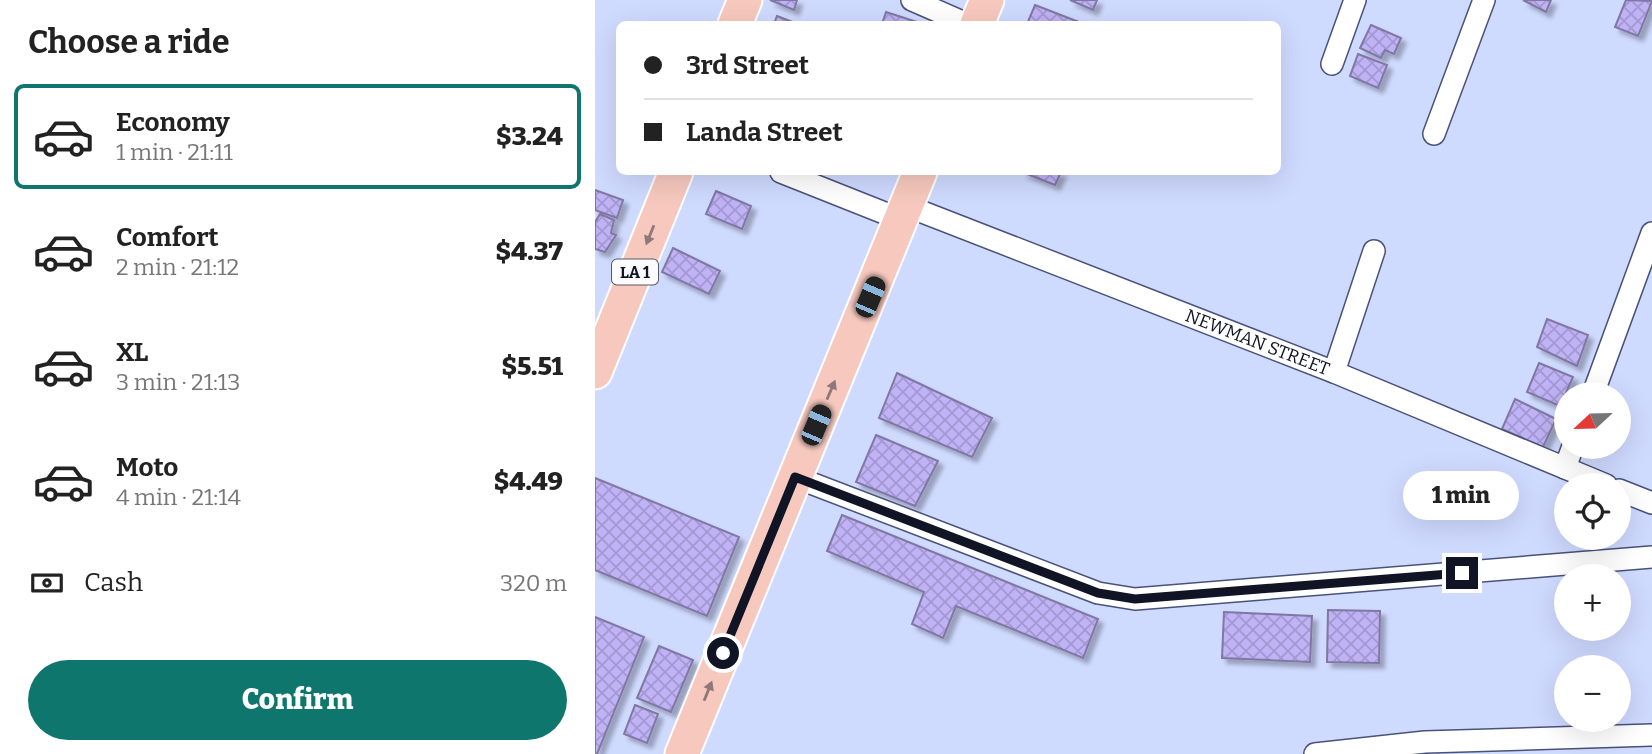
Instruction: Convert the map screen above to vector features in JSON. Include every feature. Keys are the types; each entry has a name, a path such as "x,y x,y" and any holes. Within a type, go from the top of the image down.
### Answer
{"main road":[{"path":"736,21 745,0"},
{"path":"978,21 987,0"},
{"name":"LA 1","path":"595,372 675,175"},
{"path":"682,754 919,175"}],"street":[{"path":"912,0 960,21"},
{"path":"1332,64 1355,0"},
{"path":"1434,134 1484,0"},
{"name":"NEWMAN STREET","path":"790,175 904,213 1334,372 1577,473"},
{"path":"1597,382 1652,233"},
{"path":"1334,372 1374,251"},
{"path":"1565,468 1568,459"},
{"path":"795,477 1098,593 1135,599 1652,557"},
{"path":"1631,495 1652,503"},
{"path":"1315,754 1425,743 1652,735"}],"building":[{"path":"770,0 797,0 794,10"},
{"path":"1070,0 1097,0 1093,10"},
{"path":"1523,0 1551,0 1546,12"},
{"path":"1626,0 1652,1 1638,36 1615,27"},
{"path":"1035,5 1076,21 1028,21"},
{"path":"886,12 914,21 883,21"},
{"path":"777,16 790,21 775,21"},
{"path":"1371,25 1401,38 1394,54 1385,50 1381,58 1360,48"},
{"path":"1358,54 1387,65 1378,88 1350,76"},
{"path":"1030,175 1060,175 1055,185"},
{"path":"595,190 623,200 617,218 595,210"},
{"path":"716,191 751,206 742,229 706,214"},
{"path":"600,214 614,220 611,233 616,235 605,252 595,249 595,222"},
{"path":"673,248 720,271 709,294 662,272"},
{"path":"1547,319 1588,335 1577,366 1537,347"},
{"path":"1539,363 1573,377 1571,382 1554,382 1554,403 1527,392"},
{"path":"897,373 992,418 972,457 879,418"},
{"path":"1515,399 1554,418 1543,447 1502,429"},
{"path":"876,435 938,461 915,506 856,482"},
{"path":"595,478 739,537 707,616 595,570"},
{"path":"842,515 1098,619 1083,658 956,606 943,638 912,624 924,592 827,551"},
{"path":"1328,610 1380,611 1379,663 1327,662"},
{"path":"1224,612 1312,616 1310,662 1222,658"},
{"path":"595,617 644,637 597,754 595,754"},
{"path":"659,646 693,660 671,712 637,698"},
{"path":"635,705 658,714 647,743 624,734"}],"route":[{"path":"723,653 795,477 1051,576 1117,597 1135,599 1462,573"}]}
